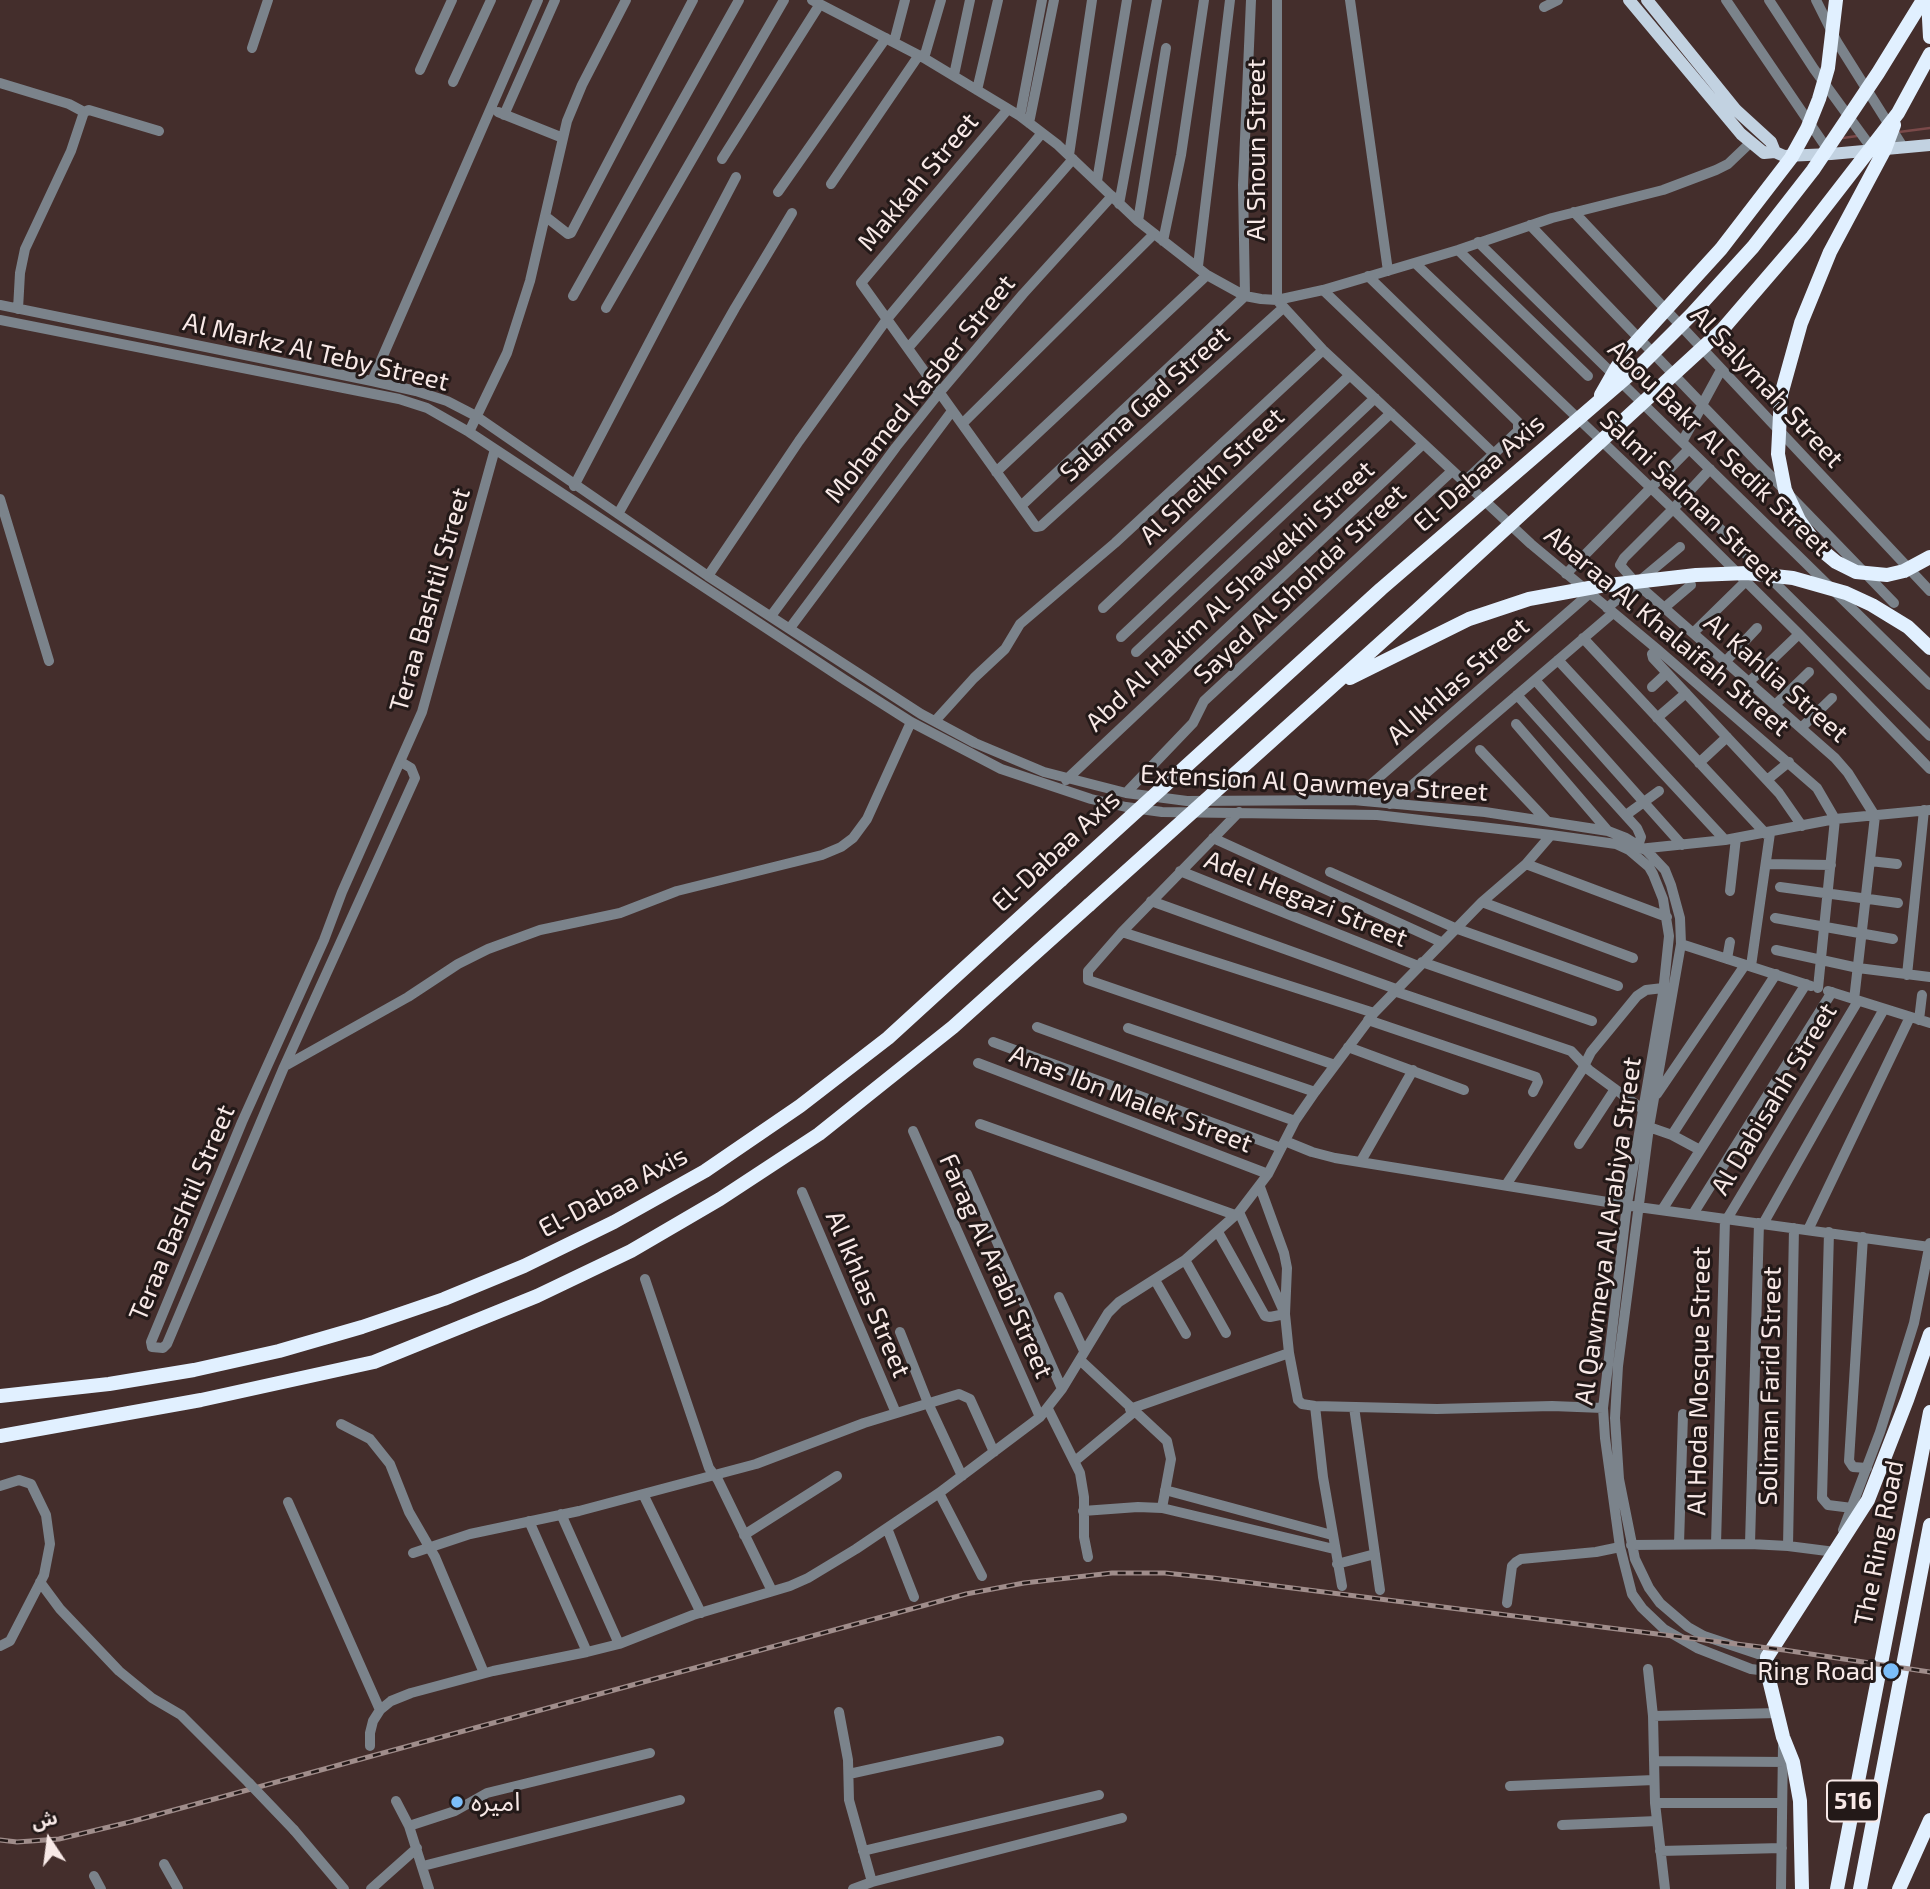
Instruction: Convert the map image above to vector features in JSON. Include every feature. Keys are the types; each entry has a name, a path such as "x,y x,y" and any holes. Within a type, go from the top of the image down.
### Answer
{"highway":[{"path":"1598,403 1611,375 1629,350 1721,249 1791,158 1807,129 1828,68 1836,0"},
{"path":"1925,0 1930,37"},
{"name":"El-Dabaa Axis","path":"0,1396 108,1384 194,1370 279,1351 444,1299 524,1266 614,1222 705,1171 800,1106 888,1038 1381,589 1598,403 1684,322 1753,247 1814,170 1925,0"},
{"path":"1930,54 1898,113 1885,149 1830,252 1801,323 1781,396 1778,454 1785,490 1799,520 1819,548 1836,562 1856,572 1887,575 1904,571 1930,558"},
{"path":"0,1436 201,1400 374,1362 537,1296 631,1251 720,1199 819,1134 953,1027 1333,687 1722,330 1802,237 1898,113"},
{"path":"1333,687 1469,619 1501,607 1558,592 1696,575 1770,575 1793,578 1846,593 1908,627 1930,648"},
{"path":"1802,1889 1800,1801 1788,1762 1767,1664 1868,1500 1930,1334"},
{"name":"The Ring Road","path":"1837,1889 1930,1412"},
{"name":"The Ring Road","path":"1860,1889 1930,1525"},
{"path":"1899,1889 1930,1820"}],"main road":[{"path":"1629,0 1750,143 1765,153 1775,152 1784,156 1831,154 1930,145"},
{"path":"1647,0 1736,110 1771,142 1775,152"}],"street":[{"path":"252,48 268,0"},
{"path":"420,70 452,0"},
{"path":"453,82 491,0"},
{"path":"372,381 538,0"},
{"path":"504,115 555,0"},
{"path":"469,432 507,353 530,281 570,113 626,0"},
{"path":"545,216 568,234 571,233 693,0"},
{"path":"573,296 739,0"},
{"path":"606,308 784,0"},
{"path":"778,192 890,40 905,0"},
{"path":"831,184 921,57 941,0"},
{"path":"954,75 970,0"},
{"path":"977,90 998,0"},
{"path":"1025,120 1042,0"},
{"path":"1025,120 1054,0"},
{"path":"908,348 1071,157 1092,0"},
{"path":"1097,181 1127,0"},
{"path":"1115,200 1157,0"},
{"path":"962,424 1158,237 1181,155 1204,0"},
{"path":"1198,266 1230,0"},
{"path":"887,319 1021,506 1245,296 1243,185 1251,0"},
{"name":"Al Shoun Street","path":"1277,0 1280,304"},
{"path":"1350,0 1388,271"},
{"path":"1544,7 1558,0"},
{"path":"1726,0 1831,154"},
{"path":"1769,0 1814,69 1873,150"},
{"path":"1816,0 1838,42 1903,147"},
{"path":"722,159 816,1 954,75 1025,120 1071,157 1138,221 1207,275 1245,296 1280,304 1458,250 1530,225 1689,182 1728,164 1750,143"},
{"path":"1138,221 1166,48"},
{"path":"0,83 69,104 83,112 89,110 159,131"},
{"path":"489,109 563,138"},
{"name":"Makkah Street","path":"887,319 861,283 1008,109"},
{"path":"18,309 20,273 25,249 71,150 83,112"},
{"path":"708,576 799,441 887,319 1042,133"},
{"path":"574,486 736,177"},
{"name":"Mohamed Kasber Street","path":"771,616 940,392 1023,294 1115,200"},
{"name":"Al Salymah Street","path":"1574,212 1930,591"},
{"path":"618,514 735,308 792,214"},
{"path":"1530,225 1894,603"},
{"name":"Abou Bakr Al Sedik Street","path":"1478,242 1930,684"},
{"path":"1458,250 1588,376"},
{"name":"Salmi Salman Street","path":"1415,263 1673,509 1930,769"},
{"path":"996,472 1207,275"},
{"path":"1368,276 1518,422 1518,431 1464,482"},
{"path":"1323,290 1494,454"},
{"name":"Abaraa Al Khalaifah Street","path":"1280,304 1423,444 1566,574 1789,762 1817,788 1835,819"},
{"name":"Salama Gad Street","path":"1021,506 1035,526 1041,526 1280,304"},
{"name":"Al Markz Al Teby Street","path":"0,305 372,381 432,396 476,416 574,486 771,616"},
{"path":"64,332 66,318"},
{"name":"Al Markz Al Teby Street","path":"0,320 399,399 427,408 469,432 741,612"},
{"path":"935,722 974,678 1006,649 1020,624 1115,543 1324,350"},
{"path":"1566,574 1651,488 1686,446 1702,405 1721,370"},
{"name":"Al Sheikh Street","path":"1103,608 1350,375"},
{"path":"1121,637 1375,398"},
{"path":"790,628 952,411"},
{"path":"1136,652 1391,413"},
{"name":"Abd Al Hakim Al Shawekhi Street","path":"1066,779 1423,444"},
{"name":"Teraa Bashtil Street","path":"401,762 411,768 415,778 284,1067 167,1344 163,1348 152,1347 151,1342 242,1122 422,712 495,449"},
{"path":"1636,583 1621,568 1620,561 1710,469"},
{"name":"Sayed Al Shohda' Street","path":"1126,793 1193,723 1205,701 1452,471"},
{"path":"1686,495 1930,736"},
{"path":"0,499 49,660"},
{"path":"1390,804 1583,638 1636,583 1680,547"},
{"path":"1693,633 1746,581"},
{"name":"Al Kahlia Street","path":"1636,583 1842,766 1875,816"},
{"path":"1664,608 1691,585"},
{"name":"Al Ikhlas Street","path":"1353,800 1590,593"},
{"name":"Extension Al Qawmeya Street","path":"741,612 911,722 1001,769 1091,799 1162,812 1377,815 1637,848 1725,840 1835,819 1927,810"},
{"name":"Extension Al Qawmeya Street","path":"771,616 935,722 998,754 1066,779 1126,793 1187,801 1353,800 1441,807 1608,831 1637,848"},
{"path":"1725,662 1757,628"},
{"path":"1749,682 1799,634"},
{"path":"1583,638 1768,833 1766,864 1748,965 1654,1098"},
{"path":"1657,649 1652,656 1783,797 1802,826"},
{"path":"1558,660 1725,840"},
{"path":"1775,705 1809,671"},
{"path":"1652,687 1667,673"},
{"path":"1535,680 1682,845"},
{"path":"1657,718 1686,693"},
{"path":"1517,695 1640,833 1637,848"},
{"path":"1801,728 1832,698"},
{"path":"284,1067 397,1004 488,948 540,930 620,913 677,891 822,856 841,847 853,838 867,820 911,722"},
{"path":"1516,724 1608,831"},
{"path":"1699,763 1727,737"},
{"path":"1480,750 1548,821"},
{"path":"1767,780 1789,762"},
{"path":"1626,816 1659,791"},
{"path":"1249,802 1122,932 1088,971 1087,976 1091,982 1335,1065"},
{"path":"1907,975 1927,810"},
{"path":"1856,1000 1875,816"},
{"path":"1818,988 1835,819"},
{"path":"370,1746 373,1721 380,1710 391,1701 411,1693 484,1673 619,1644 701,1613 808,1578 939,1493 994,1452 1044,1413 1062,1389 1108,1313 1119,1302 1185,1260 1237,1214 1260,1187 1315,1092 1371,1017 1455,928 1527,863 1550,835"},
{"path":"1213,838 1441,943"},
{"path":"1730,891 1736,838"},
{"name":"Al Qawmeya Al Arabiya Street","path":"1637,848 1654,874 1667,917 1669,944 1647,1112 1627,1204 1604,1408 1605,1438 1620,1547 1632,1594 1664,1629 1697,1648 1751,1669 1767,1664"},
{"name":"Al Qawmeya Al Arabiya Street","path":"1637,848 1665,870 1680,918 1681,944 1654,1098 1647,1112 1649,1127 1618,1366 1616,1452 1631,1545 1649,1588 1673,1616 1704,1636 1767,1664"},
{"path":"1870,861 1897,864"},
{"path":"1527,863 1667,917"},
{"path":"1766,864 1830,865"},
{"name":"Adel Hegazi Street","path":"1180,870 1420,964 1592,1021"},
{"path":"1330,872 1455,928 1618,986"},
{"path":"1780,887 1898,903"},
{"path":"1151,901 1570,1051 1585,1066 1647,1112"},
{"path":"1482,902 1633,958"},
{"path":"1775,918 1893,939"},
{"path":"1122,932 1536,1077 1538,1082 1533,1092"},
{"path":"1727,959 1730,942"},
{"path":"1681,944 1920,1020"},
{"path":"1776,950 1858,968 1930,977"},
{"path":"1671,1135 1776,974"},
{"path":"1662,1210 1807,984"},
{"path":"1506,1185 1585,1066 1591,1052 1637,996 1646,990 1663,988"},
{"path":"1693,1214 1832,992"},
{"path":"1808,1230 1920,1020 1923,995"},
{"name":"Al Dabisahh Street","path":"1726,1219 1856,1000"},
{"path":"1751,1544 1761,1223 1884,1009"},
{"path":"1037,1027 1296,1121"},
{"path":"1128,1028 1315,1092"},
{"path":"993,1042 1312,1152 1662,1210 1930,1245 1914,1323 1867,1468 1835,1552 1751,1544 1631,1545"},
{"path":"1348,1047 1464,1090"},
{"name":"Anas Ibn Malek Street","path":"978,1063 1268,1174"},
{"path":"1361,1161 1413,1070"},
{"path":"1579,1144 1615,1089"},
{"path":"980,1125 1237,1214 1284,1314"},
{"path":"1649,1127 1700,1150"},
{"name":"Farag Al Arabi Street","path":"913,1132 1044,1413 1074,1461 1083,1485 1084,1538 1088,1557"},
{"path":"967,1174 1062,1389"},
{"path":"1260,1187 1287,1268 1284,1314 1298,1400 1302,1404 1437,1409 1552,1406 1604,1408"},
{"name":"Al Ikhlas Street","path":"802,1192 896,1413"},
{"name":"Al Hoda Mosque Street","path":"1716,1544 1726,1219"},
{"name":"Soliman Farid Street","path":"1788,1546 1794,1228"},
{"path":"1218,1232 1265,1316 1284,1314"},
{"path":"1829,1232 1822,1498 1828,1505 1852,1508"},
{"path":"1863,1237 1849,1461 1853,1467 1867,1468"},
{"path":"1185,1260 1226,1333"},
{"path":"645,1279 709,1468 772,1591"},
{"path":"1155,1280 1186,1334"},
{"path":"1059,1297 1082,1356 1132,1411 1167,1441 1171,1451 1162,1508"},
{"path":"900,1332 928,1403 962,1476"},
{"path":"1074,1461 1132,1411 1289,1353"},
{"path":"413,1553 470,1534 643,1494 773,1458 856,1426 959,1394 967,1396 994,1452"},
{"path":"1315,1406 1334,1549 1342,1586"},
{"path":"1354,1407 1380,1590"},
{"path":"1679,1544 1683,1413"},
{"path":"341,1424 361,1432 384,1455 412,1518 430,1547 484,1673"},
{"path":"744,1535 837,1476"},
{"path":"0,1486 16,1480 26,1480 33,1486 43,1506 50,1544 47,1565 40,1582 10,1641 0,1646"},
{"path":"1165,1490 1332,1535"},
{"path":"939,1493 982,1576"},
{"path":"643,1494 701,1613"},
{"path":"288,1502 380,1710"},
{"path":"1083,1511 1162,1508 1334,1549"},
{"path":"561,1514 619,1644"},
{"path":"529,1521 587,1652"},
{"path":"887,1528 914,1597"},
{"path":"1507,1603 1512,1566 1521,1559 1620,1547"},
{"path":"1337,1564 1375,1554"},
{"path":"40,1582 60,1609 119,1671 152,1698 181,1715 249,1783 295,1830 344,1889"},
{"path":"1648,1669 1653,1716 1655,1803 1665,1889"},
{"path":"839,1713 849,1774 849,1800 872,1882"},
{"path":"1653,1716 1777,1713"},
{"path":"849,1774 999,1741"},
{"path":"409,1826 455,1811 487,1793 650,1753"},
{"path":"1654,1761 1788,1762 1782,1804 1781,1889"},
{"path":"1510,1786 1654,1780"},
{"path":"863,1851 1099,1795"},
{"path":"423,1866 680,1800"},
{"path":"396,1801 409,1826 429,1889"},
{"path":"1655,1803 1782,1804"},
{"path":"853,1889 1122,1818"},
{"path":"1562,1825 1657,1821"},
{"path":"371,1889 417,1848"},
{"path":"1660,1851 1782,1848"},
{"path":"164,1864 177,1889"},
{"path":"94,1876 101,1889"}],"waterway":[{"path":"1899,132 1930,128"},
{"path":"1843,138 1857,136"}],"railway":[{"path":"0,1840 17,1842 59,1839 130,1822 966,1594 1024,1583 1112,1573 1165,1573 1213,1578 1784,1650 1930,1672"}],"place":[{"name":"Ring Road","path":"1891,1671"},
{"name":"اميره","path":"457,1802"}]}
